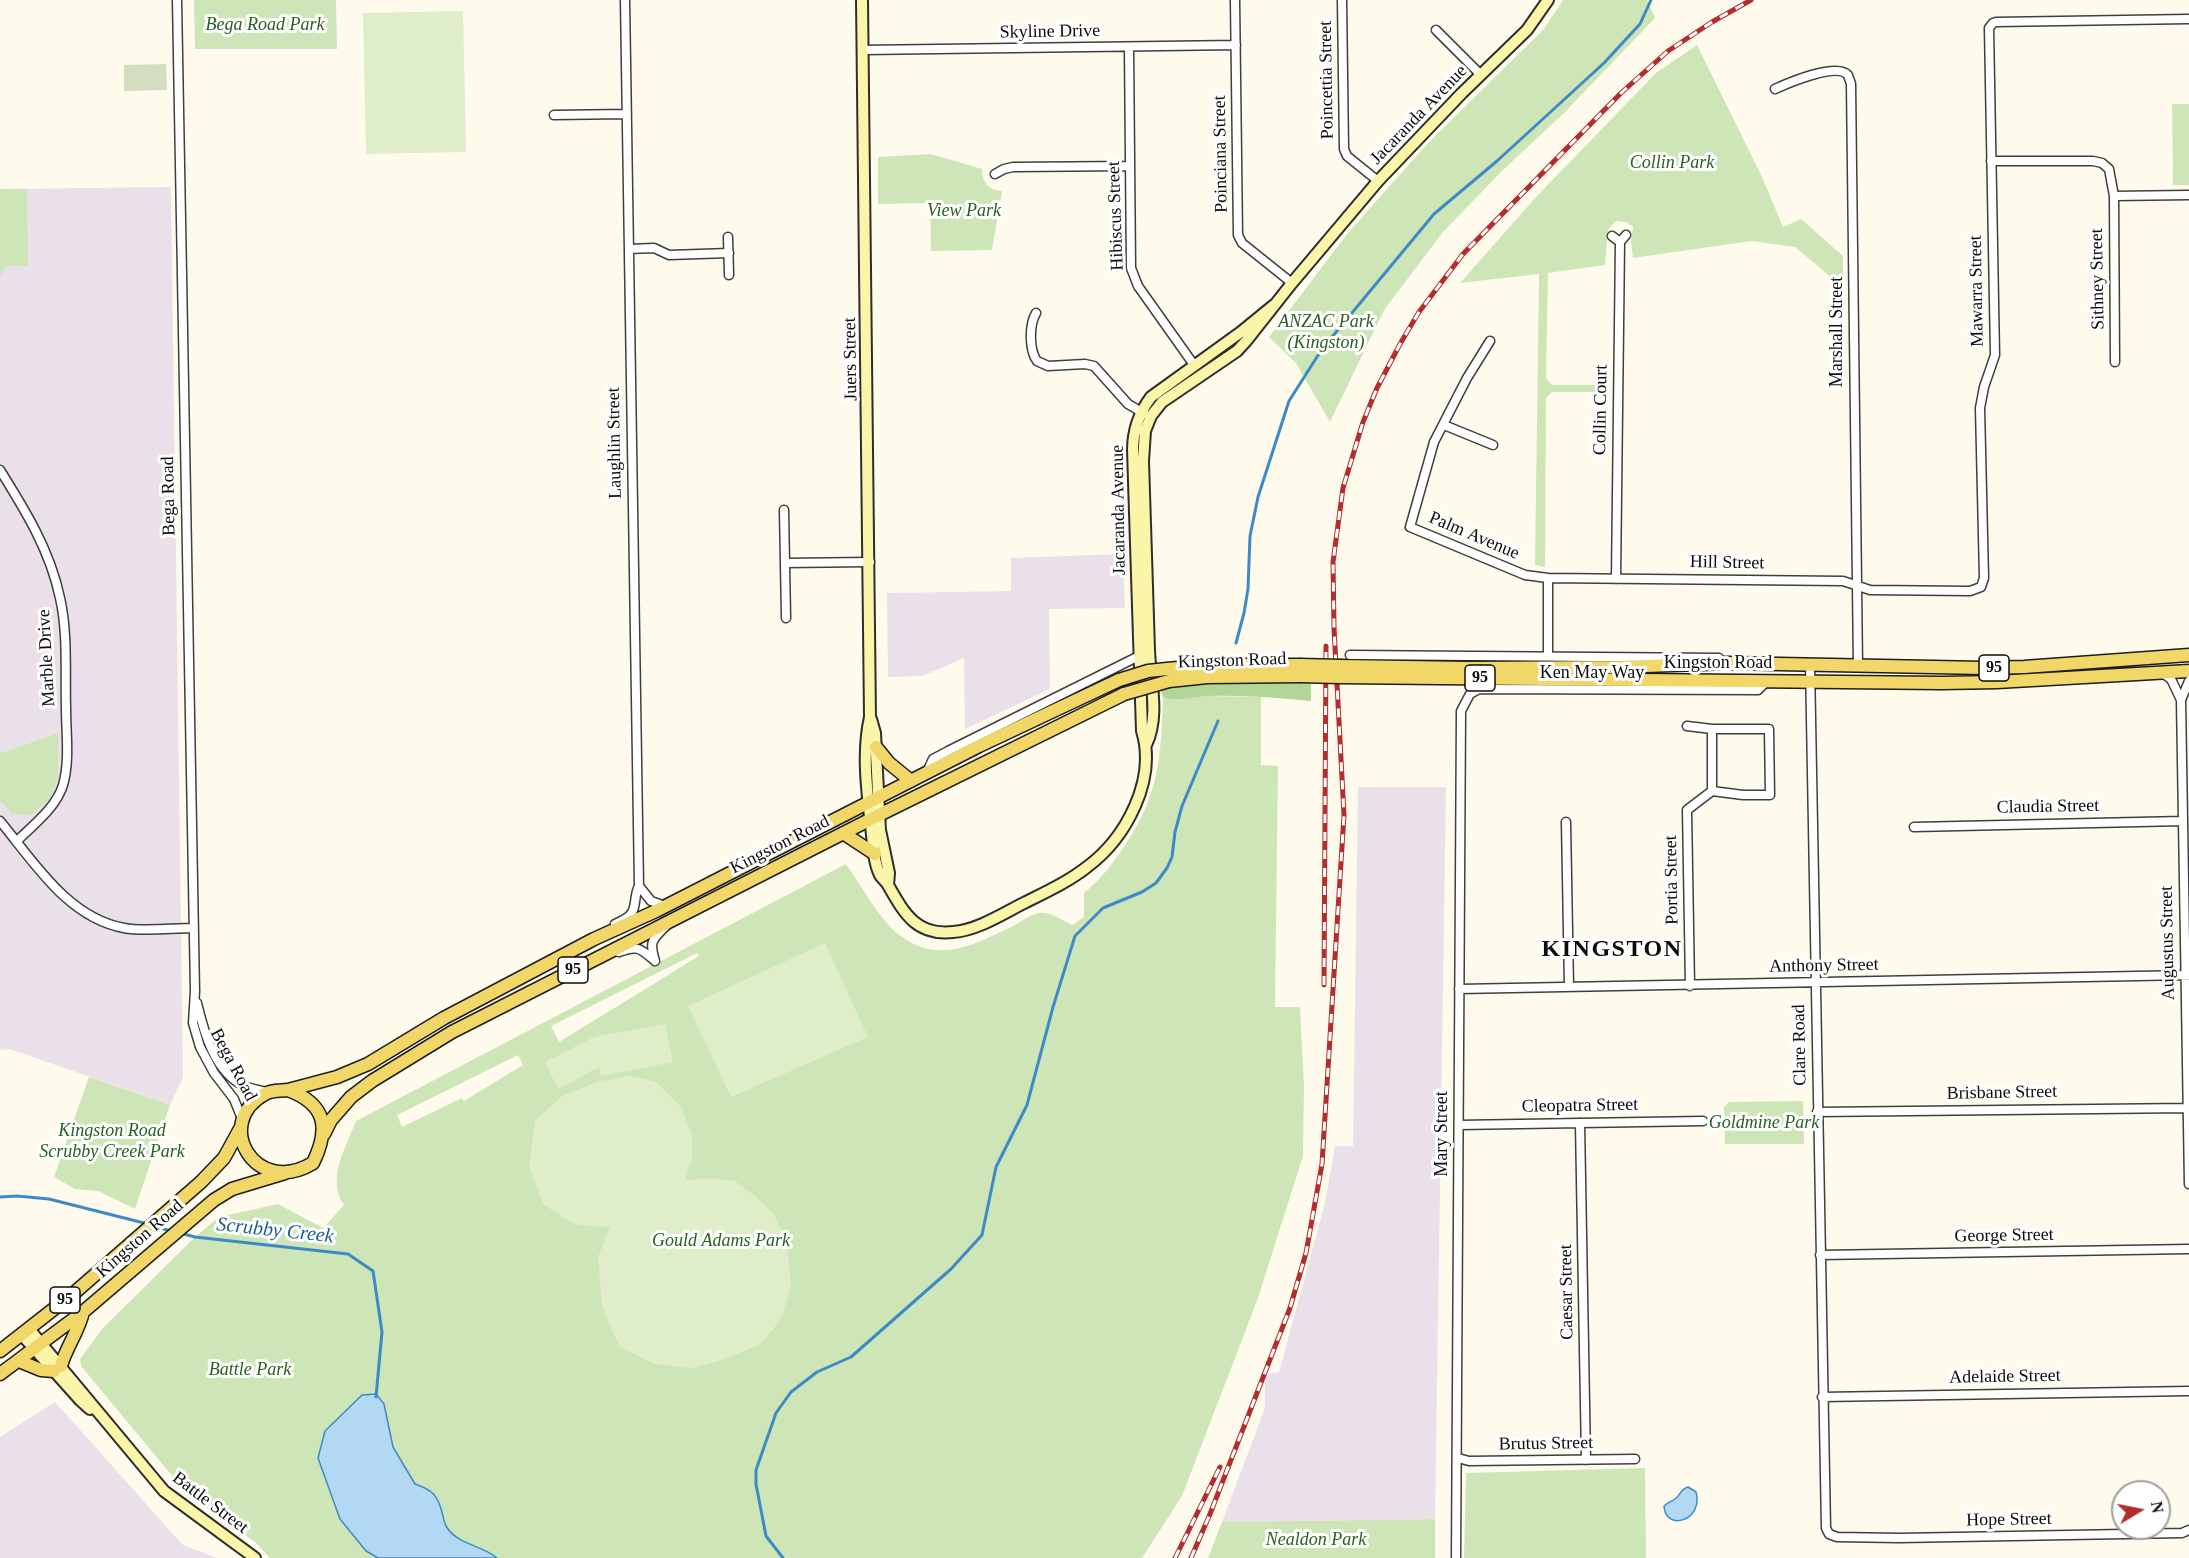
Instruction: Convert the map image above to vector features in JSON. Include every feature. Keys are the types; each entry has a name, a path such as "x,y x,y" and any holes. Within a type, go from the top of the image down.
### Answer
{"main road":[{"name":"Kingston Road","path":"1341,672 1728,663 1858,667 2024,667 2189,655"},
{"name":"Kingston Road","path":"324,1134 331,1120 351,1097 407,1058 452,1032 875,817 1124,694 1168,675 1210,665 1300,671 1893,683 1998,682 2189,671"},
{"path":"1858,667 1863,677 1884,678 1893,683"},
{"name":"Kingston Road","path":"288,1090 337,1077 368,1064 444,1018 598,937 665,906 1084,695 1119,680 1149,671 1168,675"},
{"path":"876,747 889,764 911,781"},
{"path":"843,833 875,854"},
{"path":"288,1090 304,1096 317,1109 324,1134"},
{"name":"95","path":"242,1123 250,1105 267,1092 288,1090"},
{"name":"Kingston Road","path":"0,1351 26,1332 201,1182 224,1158 242,1123"},
{"path":"242,1123 244,1147 256,1163 271,1171 285,1173"},
{"name":"95","path":"285,1173 303,1169 313,1163 324,1134"},
{"name":"Kingston Road","path":"0,1374 83,1312 214,1200 232,1189 285,1173"},
{"path":"19,1361 41,1370 57,1369 81,1325 83,1312"}],"street":[{"name":"Bega Road","path":"177,0 195,991 193,1023 200,1047 214,1072 234,1099 242,1123"},
{"name":"Laughlin Street","path":"598,937 632,912 635,892 639,886 625,0"},
{"name":"Juers Street","path":"862,0 870,562 870,717 867,733 874,799"},
{"name":"Poinciana Street","path":"1235,0 1238,235 1242,243 1292,283"},
{"name":"Poincettia Street","path":"1342,0 1344,149 1347,156 1377,181"},
{"name":"Jacaranda Avenue","path":"1146,745 1142,731 1139,656 1132,450 1134,431 1146,414 1237,351 1377,181 1521,33 1540,0"},
{"name":"Jacaranda Avenue","path":"1521,33 1527,30 1548,0"},
{"name":"Mawarra Street","path":"1981,587 1983,578 1980,408 1984,387 1995,355 1989,28 1996,22 2189,19"},
{"path":"1436,30 1481,75"},
{"name":"Skyline Drive","path":"863,50 1236,45"},
{"name":"Hibiscus Street","path":"1129,47 1132,273 1138,286 1194,365"},
{"name":"Marshall Street","path":"1775,89 1795,80 1833,70 1848,75 1851,84 1858,667"},
{"path":"554,115 627,114"},
{"name":"Sithney Street","path":"1992,161 2093,161 2102,163 2109,169 2114,196 2115,362"},
{"path":"995,174 1013,167 1130,166"},
{"path":"2114,196 2189,195"},
{"name":"Collin Court","path":"1612,236 1623,238 1616,579"},
{"path":"728,237 729,275"},
{"path":"629,249 654,248 669,255 729,253"},
{"name":"Jacaranda Avenue","path":"874,799 875,854 880,875 897,903 909,917 927,929 945,933 977,926 1057,886 1089,866 1123,829 1142,786 1146,745 1152,731 1153,694 1143,461 1146,414 1151,397 1158,391 1274,305"},
{"path":"1036,314 1031,328 1033,351 1037,361 1048,366 1085,364 1094,366 1128,404 1146,414"},
{"name":"Palm Avenue","path":"1490,341 1467,378 1434,442 1410,527 1525,575 1548,578"},
{"path":"1220,347 1227,358"},
{"path":"1444,425 1493,445"},
{"name":"Marble Drive","path":"0,470 26,511 48,557 60,598 64,632 67,763 63,787 52,807 17,842"},
{"path":"784,510 786,618"},
{"path":"785,563 870,562"},
{"path":"1548,578 1548,656"},
{"name":"Hill Street","path":"1548,578 1843,581 1870,590 1970,591 1981,587"},
{"path":"1350,655 1718,658 1728,663"},
{"name":"Kingston Road","path":"927,773 933,759 1139,656"},
{"name":"Clare Road","path":"1810,664 1822,1397 1825,1521 1829,1534"},
{"path":"2162,672 2171,679 2181,700"},
{"name":"Ken May Way","path":"1461,711 1470,694 1479,689 1758,690 1767,681"},
{"path":"2181,700 2189,681"},
{"name":"Augustus Street","path":"2181,700 2189,1185"},
{"name":"Mary Street","path":"1456,1558 1461,711"},
{"name":"Juers Street","path":"870,717 876,747 874,799"},
{"path":"1687,726 1712,729 1769,729 1770,795 1743,795 1712,791 1712,729"},
{"name":"Portia Street","path":"1690,986 1687,810 1712,791"},
{"name":"Jacaranda Avenue","path":"875,817 889,873 888,885"},
{"path":"0,821 59,891 97,920 125,928 194,928"},
{"name":"Claudia Street","path":"1914,827 2183,821"},
{"path":"1566,822 1569,987"},
{"path":"639,886 651,901 665,906"},
{"path":"592,960 636,947 655,961 651,946 653,939 670,921"},
{"name":"Anthony Street","path":"1460,989 2187,975"},
{"name":"Bega Road","path":"195,991 208,1042 221,1066 245,1087 267,1092"},
{"name":"Brisbane Street","path":"1817,1112 2188,1108"},
{"name":"Cleopatra Street","path":"1459,1125 1703,1121"},
{"name":"Caesar Street","path":"1580,1123 1586,1460"},
{"name":"George Street","path":"1820,1256 2189,1249"},
{"name":"Battle Street","path":"26,1332 57,1369 86,1396 100,1417 164,1491 255,1558"},
{"name":"Adelaide Street","path":"1822,1397 2189,1391"},
{"name":"Brutus Street","path":"1458,1458 1469,1461 1635,1459"},
{"name":"Hope Street","path":"1829,1534 1839,1537 1899,1538 2182,1533 2189,1530"}],"shaded area":[{"path":"171,187 183,1077 170,1105 10,1049 0,1050 0,801 12,814 58,778 58,733 0,753 0,189"},
{"path":"1123,554 1125,608 1049,609 1050,689 965,729 964,658 923,676 888,677 887,593 1011,591 1011,558"},
{"path":"1358,787 1446,787 1435,1519 1222,1522 1265,1408 1265,1378 1271,1373 1279,1372 1325,1203 1335,1146 1353,1146"},
{"path":"55,1402 183,1545 217,1558 0,1558 0,1437"}],"green space":[{"name":"Bega Road Park","path":"194,0 336,0 337,49 195,49"},
{"name":"ANZAC Park (Kingston)","path":"1563,0 1647,0 1655,18 1565,112 1503,170 1443,232 1384,310 1330,422 1296,363 1269,337 1347,234 1428,143 1544,29"},
{"path":"463,11 466,152 366,154 363,13"},
{"name":"Collin Park","path":"1697,45 1762,177 1783,227 1801,219 1843,256 1843,287 1795,247 1751,241 1633,258 1631,242 1633,227 1626,222 1616,221 1608,230 1605,265 1548,273 1546,378 1552,385 1598,385 1603,382 1603,396 1599,392 1552,392 1546,398 1545,567 1535,565 1539,274 1460,283 1536,197 1656,73"},
{"path":"166,64 167,90 124,91 124,65"},
{"path":"2172,104 2189,104 2189,185 2173,185"},
{"name":"View Park","path":"931,154 982,169 987,185 1002,191 992,250 931,251 930,203 878,204 878,157"},
{"path":"0,189 27,189 28,266 6,266 0,276"},
{"path":"1311,682 1311,701 1234,696 1174,699 1163,697 1161,690 1205,683"},
{"path":"1209,696 1261,697 1261,765 1278,766 1275,1007 1300,1007 1304,1085 1303,1156 1258,1298 1182,1496 1142,1558 270,1558 254,1541 189,1496 81,1366 80,1359 102,1329 195,1237 219,1217 278,1204 323,1228 344,1205 339,1195 337,1174 356,1121 846,864 891,928 913,944 928,949 956,949 970,945 1038,913 1051,915 1072,925 1084,917 1084,893 1114,861 1144,811 1156,776 1159,758 1163,697 1175,699","holes":["697,953 699,956 559,1042 551,1026","518,1055 523,1065 464,1101 462,1098 402,1127 397,1115"]},
{"path":"58,733 58,778 51,797 32,815 12,814 0,801 0,753"},
{"path":"825,943 868,1037 731,1097 688,1006"},
{"path":"665,1024 673,1062 601,1076 599,1067 558,1089 545,1062 594,1037"},
{"name":"Gould Adams Park","path":"630,1076 656,1082 681,1107 692,1135 692,1158 685,1181 703,1178 735,1181 774,1215 787,1244 791,1287 781,1319 762,1343 726,1359 692,1368 654,1364 619,1346 602,1306 598,1257 610,1227 576,1225 544,1205 529,1167 535,1121 561,1097 596,1082"},
{"name":"Kingston Road Scrubby Creek Park","path":"89,1077 170,1105 135,1209 98,1191 75,1189 54,1177"},
{"name":"Goldmine Park","path":"1803,1101 1804,1144 1725,1144 1724,1107 1729,1102"},
{"path":"1645,1468 1646,1558 1464,1558 1466,1473"},
{"name":"Nealdon Park","path":"1435,1519 1435,1558 1208,1558 1222,1522"}],"water":[{"path":"376,1394 384,1404 393,1447 415,1484 426,1488 436,1497 445,1524 456,1537 497,1558 378,1558 366,1551 340,1519 318,1458 325,1431 362,1395"},
{"path":"1688,1487 1696,1492 1695,1510 1683,1520 1671,1519 1666,1514 1664,1506"}],"waterway":[{"path":"1236,643 1248,589 1250,536 1258,497 1289,401 1322,349 1434,214 1497,161 1604,63 1640,24 1651,0"},
{"path":"783,1558 766,1536 756,1484 756,1470 776,1413 791,1392 817,1372 851,1357 951,1269 982,1235 996,1167 1027,1105 1075,936 1103,908 1142,892 1156,883 1167,868 1172,857 1175,832 1182,806 1218,721"},
{"name":"Scrubby Creek","path":"0,1197 49,1199 148,1224"},
{"name":"Scrubby Creek","path":"157,1227 171,1231"},
{"name":"Scrubby Creek","path":"180,1233 195,1237 348,1254 373,1271 382,1332 376,1397"}],"railway":[{"path":"1191,1558 1290,1308 1306,1253 1322,1164 1344,815 1334,628 1333,562 1343,488 1363,422 1377,388 1419,312 1463,254 1621,93 1668,51 1751,0"},
{"path":"1324,985 1326,646"},
{"path":"1175,1558 1220,1467"}],"district":[{"name":"KINGSTON","path":"1612,950"}],"park label":[{"name":"Battle Park","path":"250,1370"}]}
